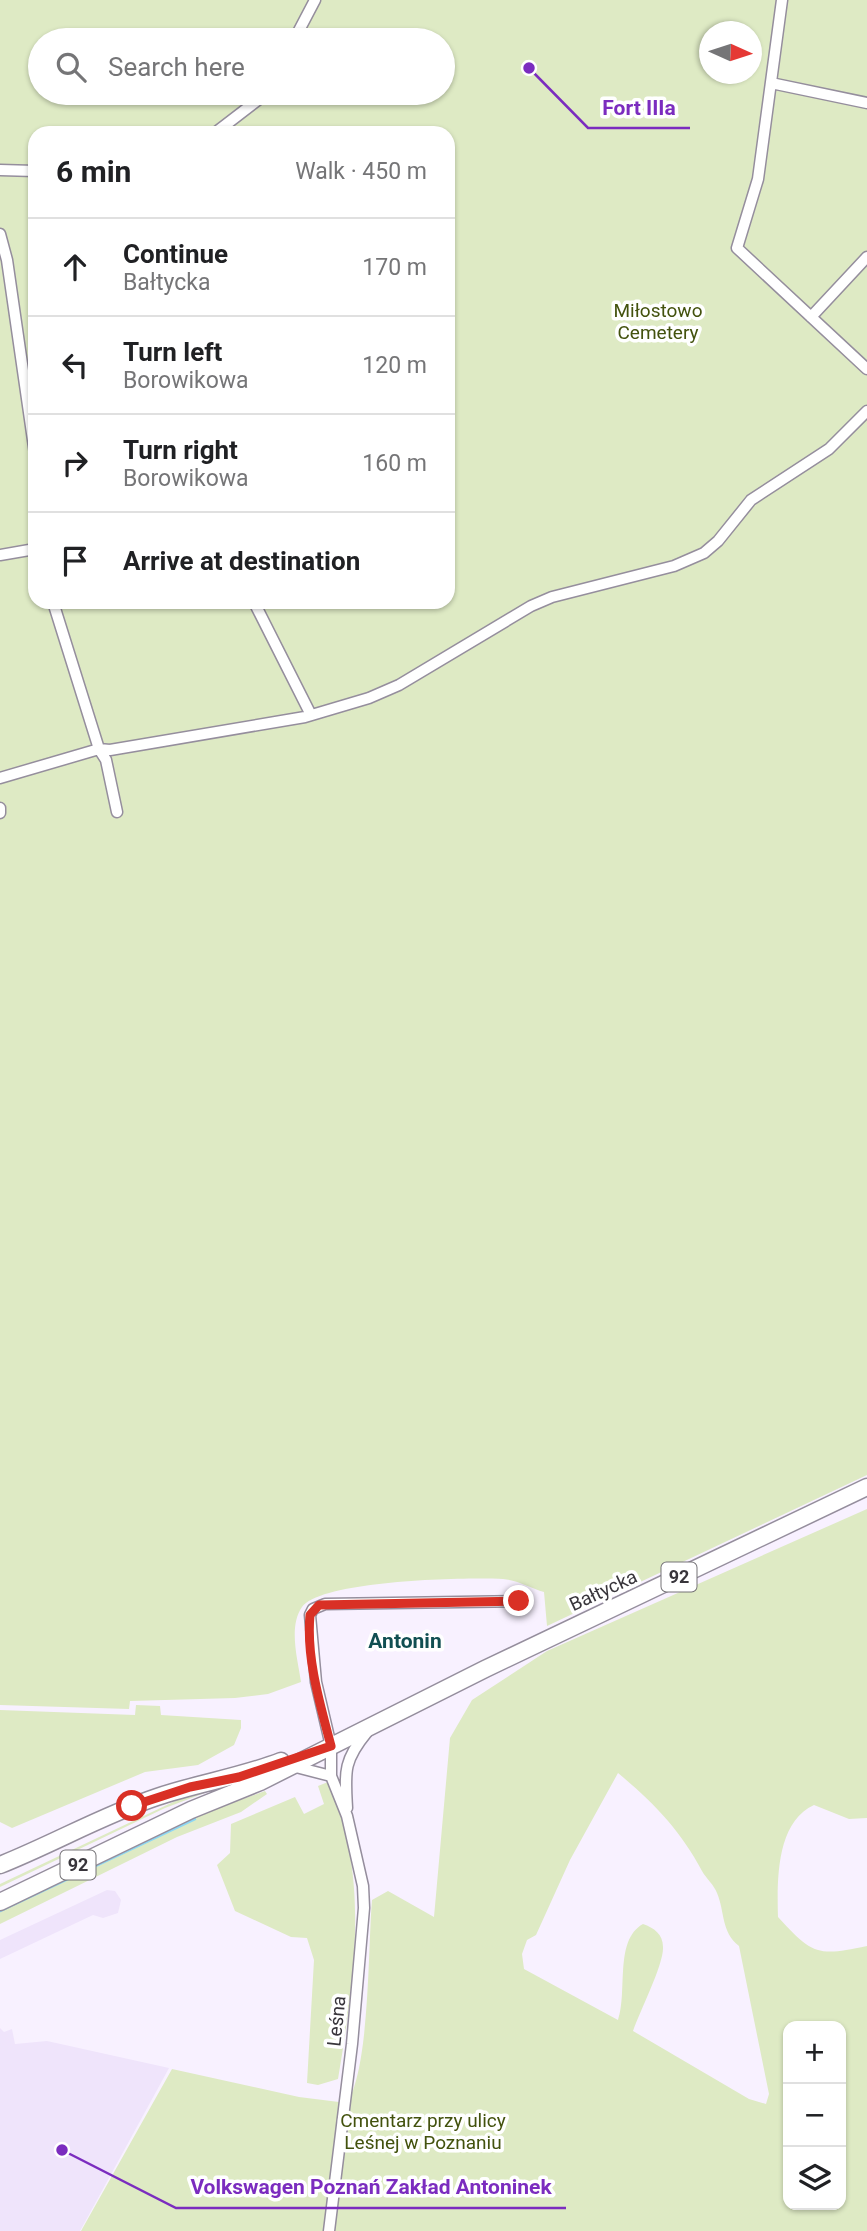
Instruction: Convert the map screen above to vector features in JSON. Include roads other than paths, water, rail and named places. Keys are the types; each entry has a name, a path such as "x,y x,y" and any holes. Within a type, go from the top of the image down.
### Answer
{"main road":[{"name":"Bałtycka","path":"0,1902 191,1810 292,1766 485,1669 867,1488"},
{"name":"Bałtycka","path":"2,1864 158,1797 232,1779 302,1753 326,1748"}],"street":[{"path":"300,28 315,0"},
{"path":"782,0 758,178 737,248 867,369"},
{"path":"771,83 867,103"},
{"path":"224,126 251,105"},
{"path":"0,170 28,171"},
{"path":"0,234 7,260 28,406"},
{"path":"811,317 867,257"},
{"path":"0,778 99,749 177,741 311,715 369,698 399,685 492,628 552,597 696,558 718,541 751,500 829,449 867,411"},
{"path":"0,555 28,551"},
{"path":"55,609 99,749 106,760 117,812"},
{"path":"258,609 311,715"},
{"path":"372,1726 354,1747 345,1768 326,1748 312,1657 310,1621 313,1609 325,1604 519,1601"},
{"name":"Leśna","path":"326,1748 331,1776 347,1816 363,1886 352,2044 329,2231"},
{"path":"292,1766 314,1769 331,1776"},
{"name":"Leśna","path":"345,1768 347,1816"}],"waterway":[{"path":"0,1911 195,1819"}],"place":[{"name":"Fort IIIa","path":"529,68"},
{"name":"Volkswagen Poznań Zakład Antoninek","path":"62,2150"}],"district":[{"name":"Antonin","path":"405,1641"}],"park label":[{"name":"Miłostowo Cemetery","path":"658,321"},
{"name":"Cmentarz przy ulicy Leśnej w Poznaniu","path":"423,2131"}]}
